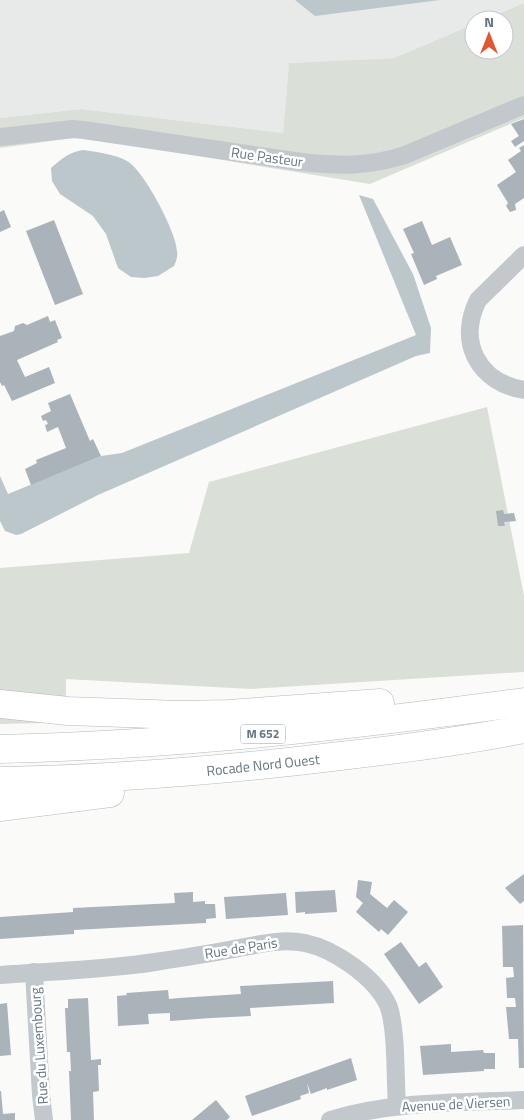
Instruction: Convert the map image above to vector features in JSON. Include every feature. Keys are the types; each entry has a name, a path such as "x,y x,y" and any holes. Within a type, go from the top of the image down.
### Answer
{"highway":[{"path":"0,704 68,711 180,715 228,714 524,695"},
{"name":"M 652","path":"0,750 142,744 268,734 524,702"},
{"name":"Rocade Nord Ouest","path":"0,781 219,770 416,747 524,729"},
{"path":"0,807 138,789 219,770"}],"street":[{"name":"Rue Pasteur","path":"0,138 62,130 84,130 310,163 359,165 405,155 524,105"},
{"path":"524,254 478,300 472,315 469,332 475,356 489,376 499,382 524,390"},
{"name":"Rue de Paris","path":"0,974 133,965 269,942 293,941 317,946 341,958 369,980 384,998 388,1006 393,1028 397,1106"},
{"name":"Rue du Luxembourg","path":"34,972 44,1120"},
{"name":"Avenue de Viersen","path":"330,1120 356,1113 397,1106 524,1100"}],"shaded area":[{"path":"0,0 524,0 524,3 508,10 464,10 464,28 394,58 289,63 283,133 81,109 0,118"},
{"path":"295,0 440,0 315,16"},
{"path":"524,3 524,118 370,184 81,137 0,148 0,118 81,109 283,133 289,63 394,58 464,28 464,60 514,60 514,10 508,10"},
{"path":"83,150 127,161 142,176 158,202 176,242 177,259 174,266 158,276 144,278 131,277 118,268 106,234 93,216 60,194 52,181 51,168 69,154"},
{"path":"359,195 373,199 413,274 431,328 430,353 416,356 98,495 21,534 16,535 5,531 0,521 0,476 8,494 101,456 122,453 416,335"},
{"path":"487,407 524,596 524,672 251,689 66,679 66,695 43,723 0,724 0,568 189,553 209,482"}],"building":[{"path":"524,119 524,141 515,147 511,141 519,136 511,124"},
{"path":"524,145 524,198 515,204 516,210 510,212 506,206 508,203 497,185 516,172 508,160 521,151 519,148"},
{"path":"4,210 11,227 0,232 0,212"},
{"path":"54,220 83,294 55,305 26,231"},
{"path":"422,221 432,245 450,237 462,265 436,276 437,279 424,285 411,254 414,253 403,229"},
{"path":"48,316 50,322 55,320 62,338 57,340 58,342 17,360 25,377 49,367 55,383 12,401 4,385 2,386 0,382 0,336 14,331 15,326 23,323 27,325"},
{"path":"70,394 90,441 93,439 101,456 31,485 25,469 37,463 36,460 66,448 58,427 47,432 45,425 48,424 46,420 43,421 41,416 51,411 48,403"},
{"path":"503,510 504,514 514,513 516,521 504,522 505,526 498,526 496,511"},
{"path":"524,874 524,901 520,904 505,888"},
{"path":"358,880 372,882 370,894 387,908 394,900 408,912 388,935 381,929 379,932 356,912 363,903 356,897"},
{"path":"335,890 337,912 296,913 295,892"},
{"path":"193,892 193,902 205,901 205,904 215,904 216,918 206,919 206,923 74,930 74,934 0,939 0,917 73,912 73,908 175,903 174,893"},
{"path":"286,893 288,915 226,919 224,897"},
{"path":"523,925 524,1068 519,1068 518,1039 509,1039 506,1007 516,1007 515,998 507,998 506,978 514,977 513,967 503,967 502,926"},
{"path":"401,942 419,967 426,962 443,987 419,1004 384,954"},
{"path":"333,981 334,1003 250,1008 251,1016 170,1021 170,1013 148,1014 149,1024 118,1026 117,996 127,995 126,993 168,990 169,999 241,994 240,986"},
{"path":"88,998 91,1060 101,1059 101,1065 98,1065 99,1091 93,1092 94,1120 71,1120 70,1052 67,1052 65,1008 68,1008 68,999"},
{"path":"7,1003 11,1055 0,1056 0,1004"},
{"path":"451,1044 451,1052 483,1050 484,1053 495,1053 495,1069 423,1075 420,1046"},
{"path":"351,1058 357,1080 311,1094 307,1083 309,1093 300,1096 301,1099 252,1116 245,1096"},
{"path":"0,1091 3,1114 15,1113 15,1120 0,1120"},
{"path":"216,1100 230,1117 227,1120 192,1120"}]}
